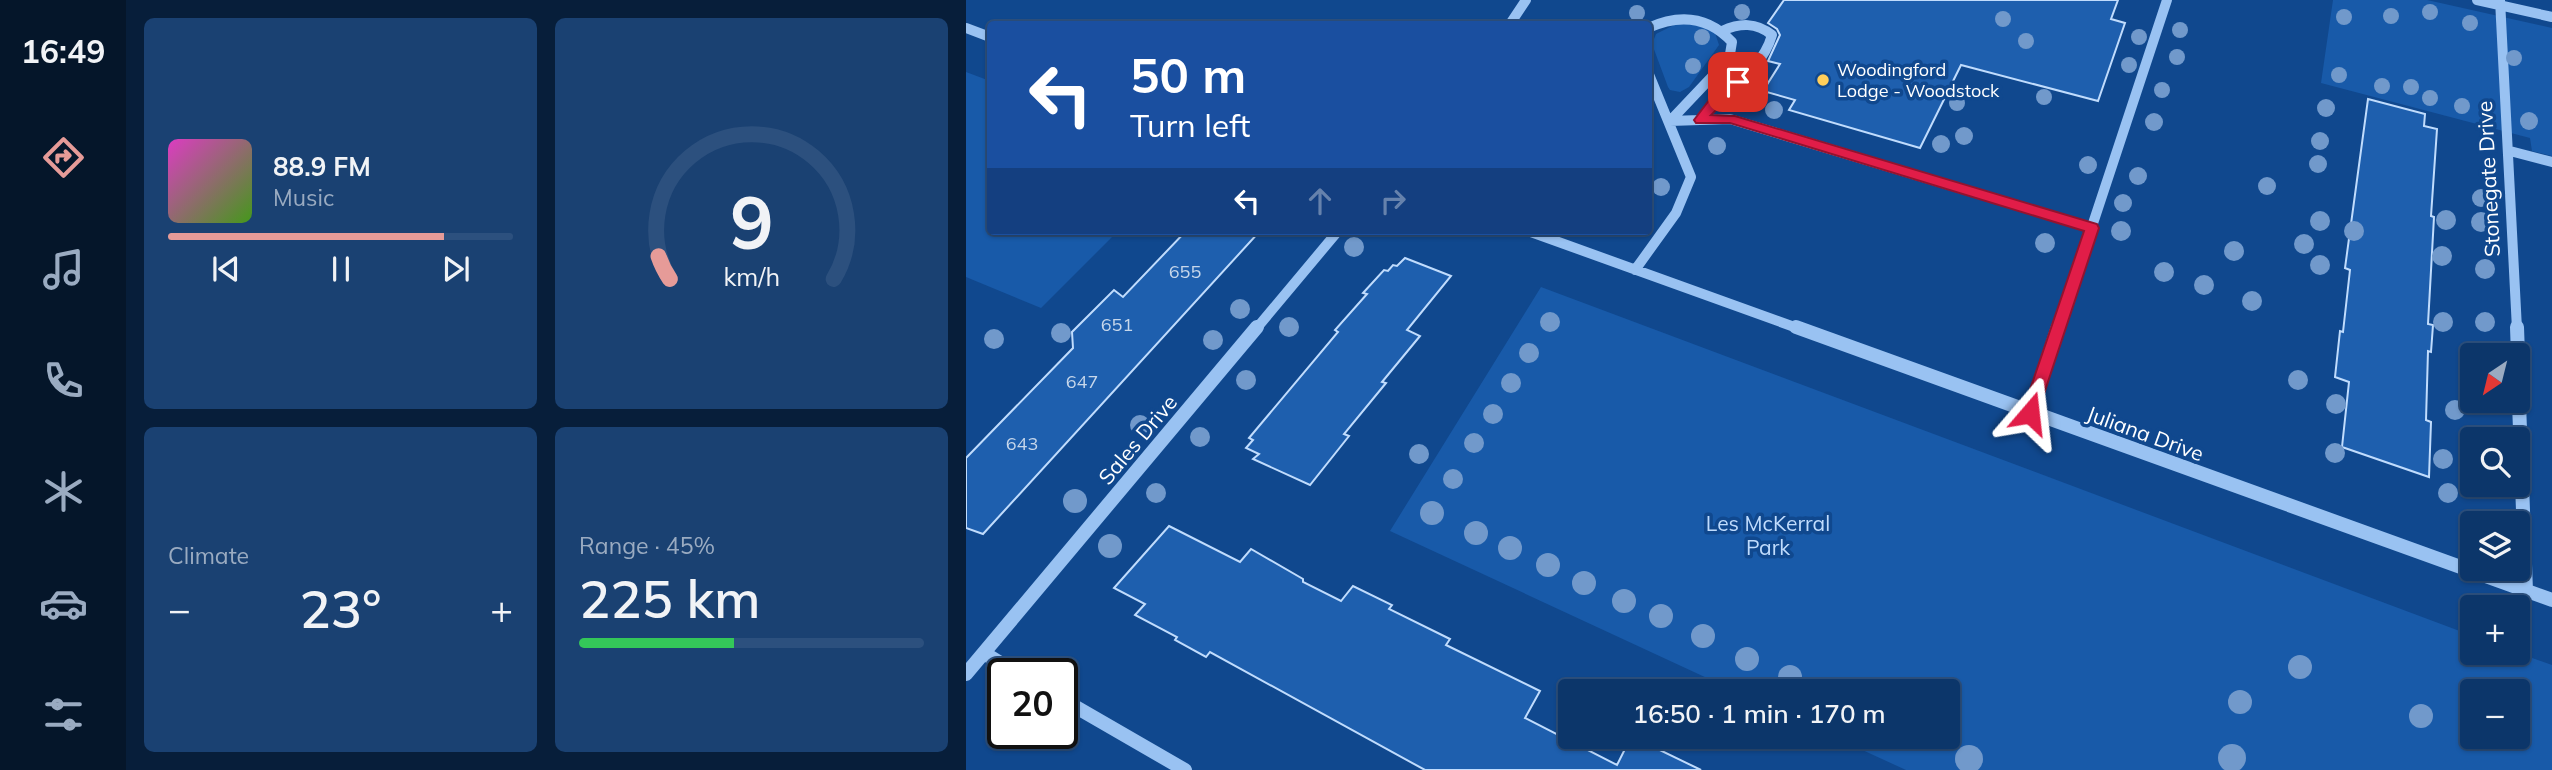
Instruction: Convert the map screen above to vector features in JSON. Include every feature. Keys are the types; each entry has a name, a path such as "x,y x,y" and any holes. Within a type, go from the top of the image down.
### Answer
{"street":[{"path":"1512,21 1526,0"},
{"path":"2030,413 2167,0"},
{"path":"2477,0 2500,3 2552,17"},
{"name":"Stonegate Drive","path":"2500,3 2510,151 2518,343"},
{"path":"1506,21 1519,10"},
{"path":"1652,26 1672,19 1703,21 1722,31 1732,42 1730,54 1671,121"},
{"path":"1700,120 1714,102 1758,64 1772,43 1772,34 1745,23 1722,31"},
{"path":"966,28 987,36"},
{"path":"1635,270 1690,186 1691,177 1671,121 1652,81"},
{"path":"1671,121 1730,119 2092,228"},
{"path":"2510,151 2552,162"},
{"name":"Sales Drive","path":"966,674 1335,235"},
{"name":"Juliana Drive","path":"1539,235 2552,600"},
{"path":"2519,413 2526,591"},
{"path":"984,653 992,658"},
{"path":"1078,708 1185,770"}],"green space":[{"path":"2333,0 2427,0 2552,28 2552,156 2532,151 2530,138 2321,83"},
{"path":"1678,23 1695,24 1715,33 1719,45 1689,87 1680,92 1668,87 1652,44 1656,34"},
{"path":"966,72 987,80 987,235 1114,235 1041,308 966,277"},
{"name":"Les McKerral Park","path":"1541,287 2460,631 2460,665 2530,665 2530,657 2552,665 2552,770 1906,770 1860,749 1960,749 1960,679 1709,679 1390,531"}],"building":[{"name":"Woodingford Lodge - Woodstock","path":"1784,0 2118,0 2111,19 2125,23 2098,101 1961,65 1920,148 1789,110 1795,100 1763,91 1780,64 1768,61 1780,35 1777,29 1768,23"},
{"path":"2368,99 2425,114 2424,126 2437,129 2428,324 2433,325 2431,352 2428,351 2426,420 2431,422 2429,477 2342,447 2349,382 2335,377 2350,270 2345,268"},
{"path":"1182,235 1256,235 983,534 966,528 966,458 1073,348 1072,332 1114,290 1123,297"},
{"path":"1405,258 1451,276 1407,330 1420,336 1344,434 1349,436 1310,485 1253,459 1259,454 1246,448 1253,440 1249,438 1338,332 1335,330 1367,294 1363,293 1384,270 1388,271 1393,265 1397,266"},
{"path":"1169,526 1240,562 1251,549 1303,579 1303,582 1341,601 1353,586 1392,605 1389,609 1450,639 1446,645 1540,691 1525,718 1558,735 1558,749 1586,749 1617,765 1625,749 1658,749 1701,770 1425,770 1210,652 1206,657 1175,640 1177,637 1135,615 1145,604 1114,588"}],"place":[{"name":"Woodingford Lodge - Woodstock","path":"1823,80"}],"route":[{"path":"1738,82 1714,102 1700,120 1730,119 2092,228 2030,413"}]}
